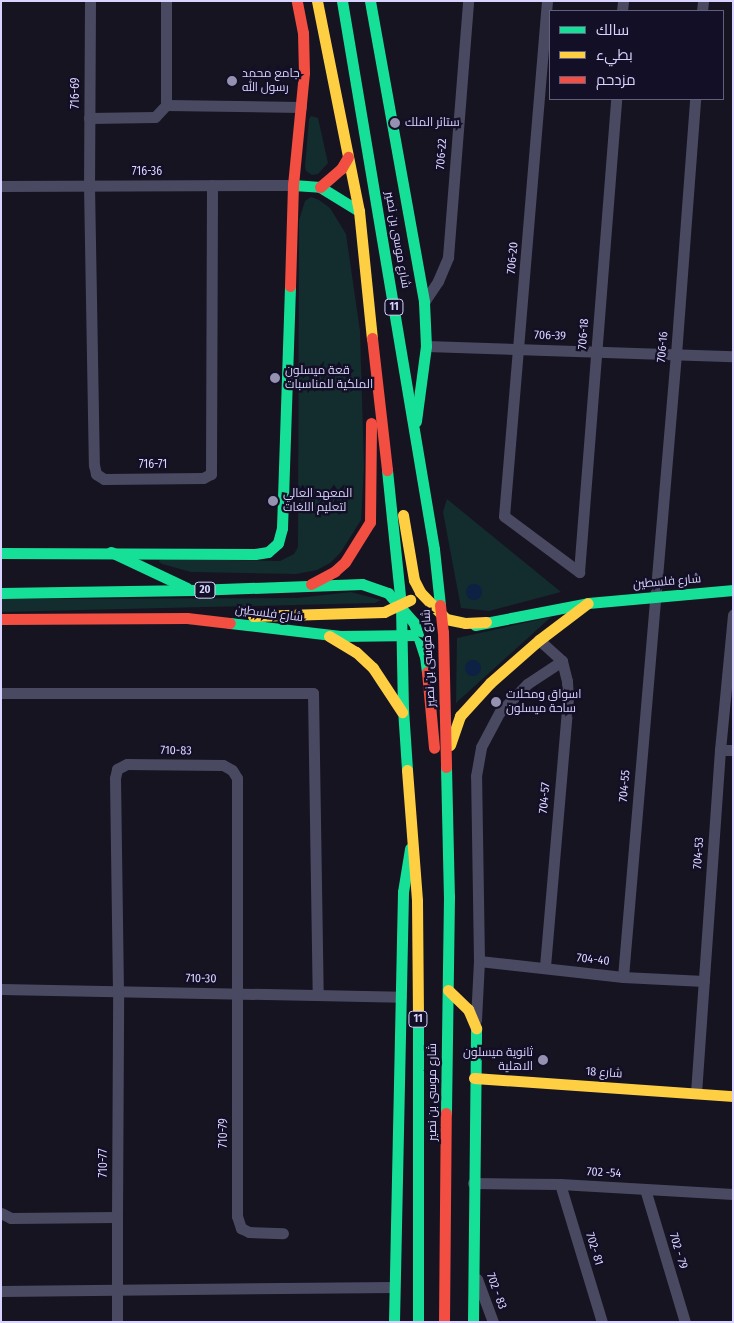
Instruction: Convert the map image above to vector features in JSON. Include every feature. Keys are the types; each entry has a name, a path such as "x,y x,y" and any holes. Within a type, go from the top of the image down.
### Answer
{"main road":[{"path":"1,553 255,554 268,552 278,543 282,528 293,185 304,73 303,33 297,1"},
{"name":"شارع موسى بن نصير","path":"317,1 359,211 401,606 404,716 416,901 419,1105 418,1322"},
{"name":"شارع موسى بن نصير","path":"342,1 415,429 434,549 441,614 431,633 446,760 449,896 444,1322"},
{"path":"370,1 424,302 426,346 415,429"},
{"path":"320,187 341,169 348,157"},
{"path":"293,185 320,187 359,211"},
{"path":"305,587 335,571 345,562 363,537 370,522 372,342"},
{"path":"372,342 414,580 420,592 441,614 454,622 486,622"},
{"path":"187,618 384,612 401,606 420,592 430,572 434,549"},
{"path":"111,552 193,590"},
{"name":"شارع فلسطين","path":"1,593 193,590 362,584 388,593 401,606"},
{"name":"شارع فلسطين","path":"1,620 187,618 326,634 402,636 431,633 588,603 733,590"},
{"path":"446,760 456,727 466,709 490,683 539,640 588,603"},
{"path":"401,606 414,623 431,633 425,656 449,896"},
{"path":"326,634 346,645 365,659 388,688 404,716"},
{"path":"394,1322 403,892 412,837"},
{"path":"448,990 468,1009 476,1028 473,1322"},
{"name":"شارع 18","path":"474,1078 733,1096"}],"street":[{"name":"716-69","path":"89,186 90,1"},
{"path":"90,118 155,117 166,105 166,1"},
{"path":"374,26 377,1"},
{"name":"706-22","path":"424,302 438,281 448,257 468,1"},
{"name":"706-20","path":"547,1 504,516 579,572"},
{"name":"706-18","path":"579,572 616,100"},
{"name":"706-16","path":"655,597 696,100"},
{"path":"166,105 301,107"},
{"name":"716-71","path":"89,186 94,466 96,474 104,479 114,479 204,478 211,474 212,185"},
{"name":"716-36","path":"1,186 293,185"},
{"name":"706-39","path":"426,346 733,356"},
{"name":"704-55","path":"622,977 655,597"},
{"name":"704-53","path":"696,1093 720,750 733,615"},
{"path":"476,1028 479,961 476,776 481,747 500,712 527,684 562,662 539,640"},
{"name":"704-57","path":"545,968 568,698 567,681 562,662"},
{"path":"1,693 313,693 318,996"},
{"path":"720,750 733,750"},
{"name":"710-83","path":"118,992 115,778 117,768 127,764 223,765 232,770 237,778 238,994"},
{"name":"704-40","path":"479,961 622,977 704,981"},
{"name":"710-30","path":"1,989 400,997"},
{"name":"710-77","path":"117,1322 118,992"},
{"name":"710-79","path":"238,994 237,1216 241,1228 249,1232 284,1233"},
{"name":"702 -54","path":"473,1183 560,1184 733,1194"},
{"name":"702- 81","path":"560,1184 602,1322"},
{"name":"702 - 79","path":"645,1189 685,1322"},
{"path":"1,1213 11,1218 117,1217"},
{"name":"702 - 83","path":"474,1270 493,1322"},
{"path":"1,1291 394,1287"}],"green space":[{"path":"311,116 318,118 328,163 318,174 312,175 306,171 305,166 309,119"},
{"path":"311,197 330,208 346,234 360,331 364,467 361,520 341,552 330,563 317,570 296,574 191,572 162,564 159,562 160,560 165,559 280,561 294,554 298,547 299,220 305,201"},
{"path":"447,499 561,592 489,611 461,608 443,512"},
{"path":"351,592 381,600 375,603 1,612 1,599 297,598"},
{"path":"551,617 456,703 457,638"}],"water":[{"path":"471,584 477,584 482,589 480,598 471,600 466,595 466,589"},
{"path":"470,660 476,660 481,665 479,674 470,676 465,671 465,665"}],"traffic: fast":[{"path":"342,1 434,549 440,605"},
{"path":"370,1 424,302 426,346 416,421"},
{"path":"293,185 320,187 359,211"},
{"path":"1,553 255,554 268,552 278,543 282,528 290,286"},
{"path":"387,470 401,606 403,709 407,770"},
{"path":"111,552 187,588"},
{"path":"1,593 193,590 362,584 388,593 414,623 425,656 427,672"},
{"path":"475,625 588,603 733,590"},
{"path":"230,623 340,636 415,635"},
{"path":"446,767 449,896 446,1113"},
{"path":"394,1322 403,892 410,849"},
{"path":"418,1016 418,1322"},
{"path":"473,1322 476,1028"}],"traffic: slow":[{"path":"317,1 359,211 372,338"},
{"path":"403,515 414,580 420,592 446,619 465,623 486,622"},
{"path":"253,616 384,612 410,600"},
{"path":"450,745 460,716 490,683 539,640 588,603"},
{"path":"329,636 356,652 373,668 402,712"},
{"path":"407,770 417,901 418,1016"},
{"path":"448,990 468,1009 476,1028"},
{"path":"474,1078 733,1096"}],"traffic: jam":[{"path":"290,286 293,185 304,73 303,33 297,1"},
{"path":"320,187 341,169 348,157"},
{"path":"372,338 387,470"},
{"path":"311,584 335,571 345,562 370,522 371,423"},
{"path":"440,605 443,632 446,767"},
{"path":"1,619 187,618 230,623"},
{"path":"427,672 434,748"},
{"path":"444,1322 446,1113"}],"place":[{"name":"جامع محمد رسول الله","path":"232,81"},
{"name":"ستائر الملك","path":"395,123"},
{"name":"قعة ميسلون الملكية للمناسبات","path":"275,378"},
{"name":"المعهد العالي لتعليم اللغات","path":"273,501"},
{"name":"اسواق ومحلات ساحة ميسلون","path":"496,702"},
{"name":"ثانوية ميسلون الاهلية","path":"543,1060"}]}
